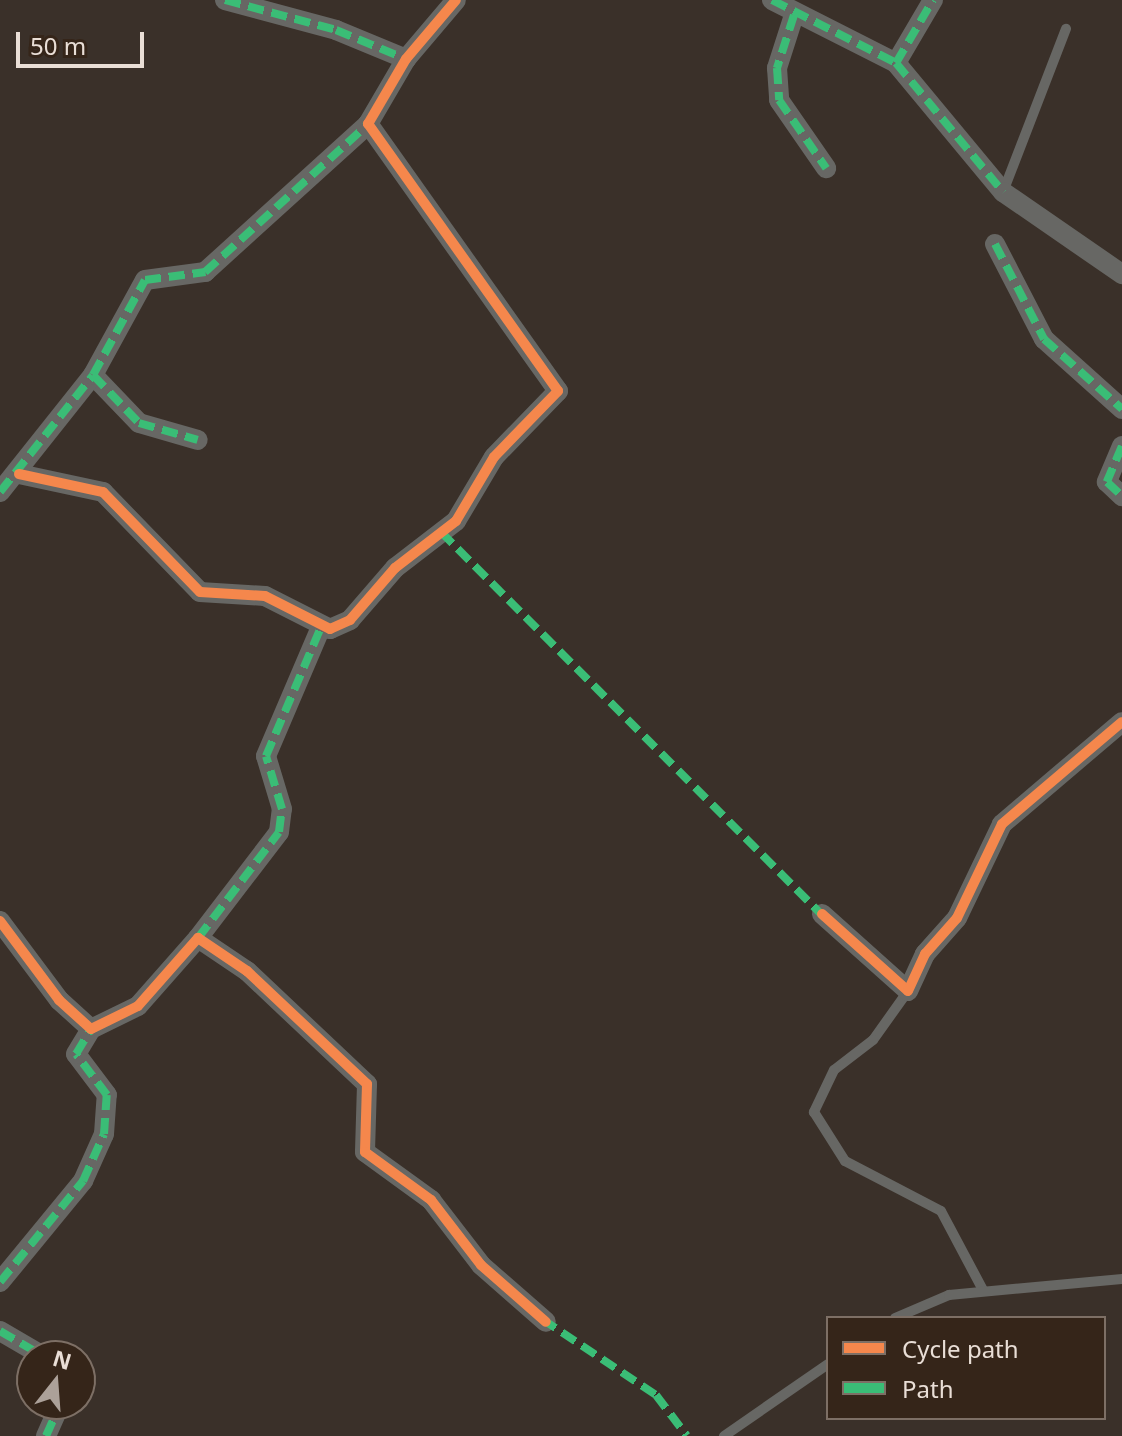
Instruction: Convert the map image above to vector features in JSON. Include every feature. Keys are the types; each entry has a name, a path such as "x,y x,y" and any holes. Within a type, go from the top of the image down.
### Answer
{"street":[{"path":"225,0 336,30 406,59"},
{"path":"772,0 794,15 896,63 1003,192 1122,274"},
{"path":"896,63 933,0"},
{"path":"1,489 19,474 93,375 145,280 205,272 368,124 406,59 453,1"},
{"path":"794,15 777,68 779,100 826,168"},
{"path":"19,474 103,492 200,592 265,596 321,627 350,620 395,568 456,521 494,457 558,391 368,124"},
{"path":"995,244 1044,339 1122,409"},
{"path":"93,375 139,423 198,440"},
{"path":"1122,446 1107,482 1122,496"},
{"path":"0,1282 83,1181 104,1134 107,1095 76,1054 91,1029 138,1006 198,938 279,832 282,809 266,756 321,627"},
{"path":"822,914 908,991 931,945 957,918 1002,824 1122,722"},
{"path":"0,921 59,1000 91,1029"},
{"path":"198,938 277,995 353,1064 369,1096 365,1152 431,1200 481,1265 546,1322"}],"lane":[{"path":"1003,192 1066,29"},
{"path":"908,991 873,1040 834,1070 814,1112 845,1161 941,1211 983,1290"},
{"path":"898,1316 918,1304 983,1290 1122,1279"},
{"path":"724,1436 826,1365"}],"marked path":[{"path":"225,0 336,30 406,59"},
{"path":"772,0 896,63 1003,192"},
{"path":"896,63 933,0"},
{"path":"794,15 777,68 779,100 826,168"},
{"path":"0,492 93,375 145,280 205,272 368,124"},
{"path":"995,244 1044,339 1122,409"},
{"path":"93,375 139,423 198,440"},
{"path":"1122,446 1107,482 1122,496"},
{"path":"441,532 825,918"},
{"path":"198,938 279,832 282,809 266,756 321,627"},
{"path":"0,1282 83,1181 104,1134 107,1095 76,1054 91,1029"},
{"path":"542,1319 656,1395 687,1436"},
{"path":"0,1331 16,1340"},
{"path":"46,1436 53,1420"}],"cycle path":[{"path":"19,474 103,492 200,592 265,596 330,629 350,620 395,568 456,521 494,457 558,391 368,124 406,59 456,0"},
{"path":"822,914 908,991 925,954 957,918 1002,824 1122,722"},
{"path":"0,921 59,1000 91,1029 138,1006 198,938 247,971 367,1084 365,1152 431,1200 481,1265 546,1322"}]}
